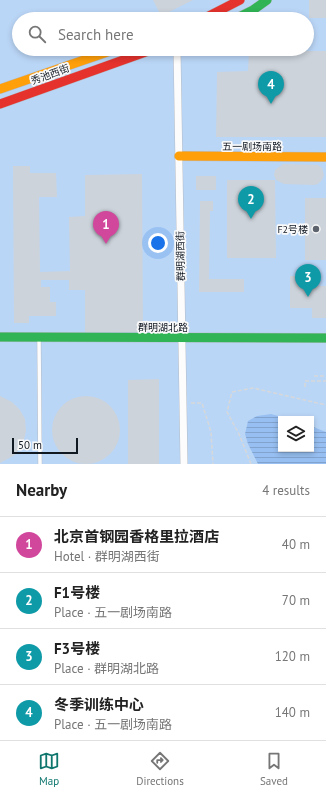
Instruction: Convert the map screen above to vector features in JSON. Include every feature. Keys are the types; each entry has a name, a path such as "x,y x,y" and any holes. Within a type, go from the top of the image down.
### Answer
{"street":[{"path":"218,12 240,0"},
{"path":"249,12 267,0"},
{"name":"秀池西街","path":"0,89 96,56"},
{"name":"秀池西街","path":"0,104 134,56"},
{"name":"群明湖西街","path":"177,56 184,464"},
{"name":"五一剧场南路","path":"179,156 326,157"},
{"name":"群明湖北路","path":"0,337 326,338"}],"lane":[{"path":"39,337 40,464"}],"path":[{"path":"314,376 326,376"},
{"path":"305,387 305,381 326,381"},
{"path":"251,464 227,412 232,392 252,388 326,405"},
{"path":"183,403 202,403 211,432 213,464"}],"shaded area":[{"path":"0,0 326,0 326,464 0,464"},
{"path":"271,414 278,416 278,452 314,452 314,427 326,432 326,464 258,464 248,444 245,434 248,421 257,416"}],"building":[{"path":"153,0 193,0 169,12 159,12"},
{"path":"309,0 326,0 326,18 314,18 314,12 309,12"},
{"path":"314,51 326,51 326,137 216,137 217,72 248,71 249,56 314,56"},
{"path":"283,164 318,165 322,168 324,175 318,184 314,185 284,184 276,180 274,175 275,170"},
{"path":"13,166 30,166 30,173 56,173 57,197 39,197 40,272 70,271 69,217 85,216 85,175 142,174 143,332 85,332 85,290 69,290 69,280 41,280 41,287 50,287 50,302 56,302 56,316 29,316 29,323 14,323"},
{"path":"196,176 216,176 216,190 196,190"},
{"path":"227,180 275,180 276,258 227,258"},
{"name":"F2号楼","path":"305,198 326,198 326,260 305,260"},
{"path":"200,201 213,201 213,211 210,211 209,279 244,279 244,292 199,292"},
{"path":"290,276 314,276 314,286 326,286 326,318 312,318 312,308 290,308"},
{"path":"159,379 159,464 128,464 128,380"},
{"path":"0,396 12,402 20,410 25,419 26,431 23,444 15,455 0,463"},
{"path":"79,396 93,396 105,401 115,411 120,423 120,437 115,449 105,459 93,464 79,464 67,459 57,449 52,437 52,423 57,411 67,401"}],"traffic: fast":[{"path":"249,12 267,0"},
{"path":"0,337 326,338"}],"traffic: slow":[{"path":"0,89 96,56"},
{"path":"179,156 326,157"}],"traffic: jam":[{"path":"217,12 240,0"},
{"path":"0,104 134,56"}],"place":[{"name":"冬季训练中心","path":"271,104"},
{"name":"F1号楼","path":"251,219"},
{"name":"F2号楼","path":"316,229"},
{"name":"北京首钢园香格里拉酒店","path":"106,244"},
{"name":"F3号楼","path":"308,297"}]}
